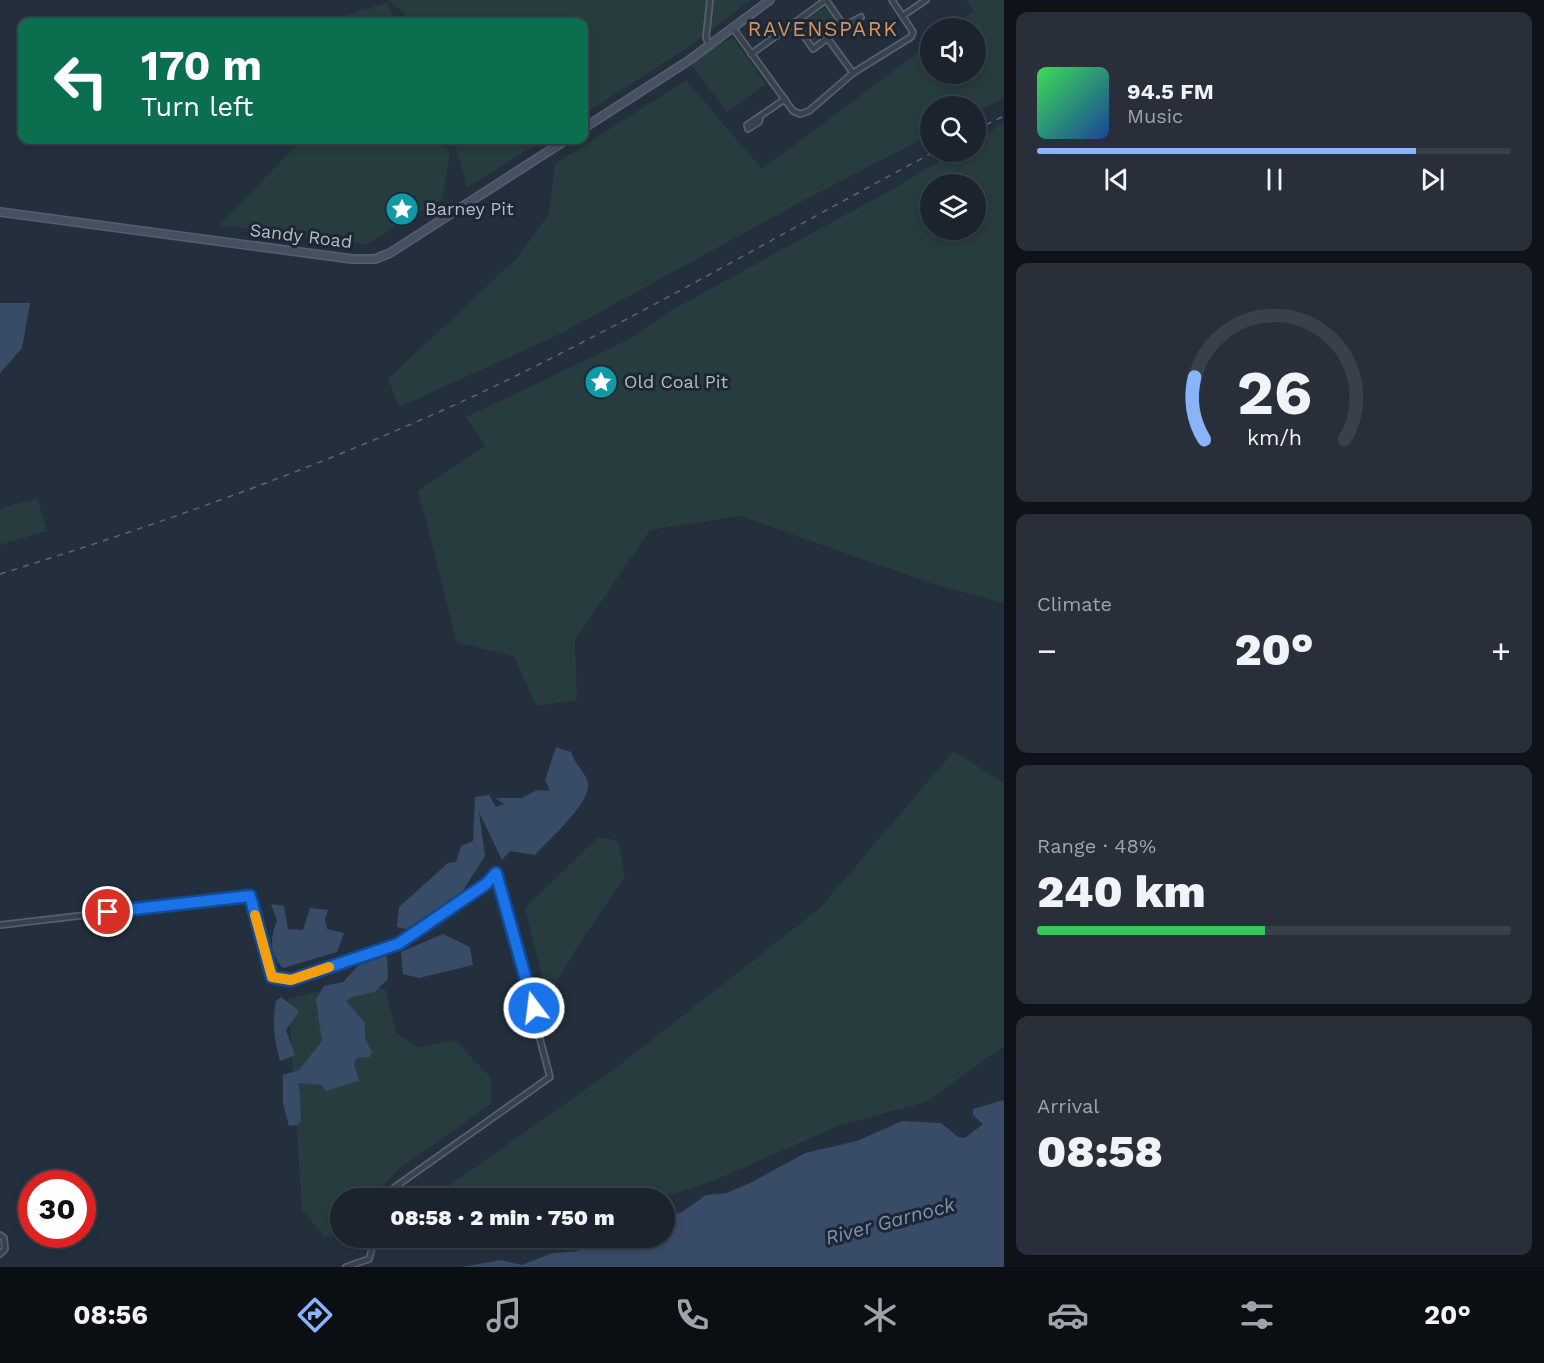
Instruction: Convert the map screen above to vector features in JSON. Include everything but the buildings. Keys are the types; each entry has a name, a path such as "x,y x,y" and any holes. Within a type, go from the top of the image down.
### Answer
{"main road":[{"path":"588,126 710,46 770,0"},
{"name":"Sandy Road","path":"0,212 352,259 375,259 390,253 560,144"}],"street":[{"path":"710,0 706,38 710,46"},
{"path":"751,54 826,0 844,26"},
{"path":"733,28 793,111 800,114 809,111 853,73 911,37 913,32 904,15 892,0"},
{"path":"904,15 930,0"},
{"path":"795,23 813,49 830,40 844,26 861,17"},
{"path":"830,40 853,73"},
{"path":"759,117 785,99"},
{"path":"0,925 250,896 272,977 291,980 398,944 486,884 496,873 550,1077 394,1188"},
{"path":"0,1235 4,1238 5,1249 0,1254"},
{"path":"346,1267 369,1259 372,1248"}],"green space":[{"path":"388,0 751,0 687,48 588,111 588,18 406,18 403,12"},
{"path":"966,0 1004,0 1004,98 986,107 986,96 920,96 920,140 808,198 558,335 399,407 388,379 517,258 549,214 555,164 686,80 762,169 920,51 920,84 986,84 986,18 965,18 974,11"},
{"path":"387,3 393,18 336,18"},
{"path":"826,7 840,27 816,45 801,23"},
{"path":"733,38 766,84 727,112 691,64 719,44"},
{"path":"1004,123 1004,603 930,583 740,516 650,530 575,640 577,700 536,706 514,656 457,643 418,491 485,446 466,417 630,339 670,311 939,162 986,162 986,134"},
{"path":"297,144 446,144 450,153 442,199 367,244 220,225"},
{"path":"455,144 537,144 467,188"},
{"path":"37,498 47,531 0,545 0,509"},
{"path":"954,751 1004,784 1004,1046 926,1102 841,1125 715,1180 675,1193 675,1188 446,1188 616,1068 820,908"},
{"path":"598,837 618,841 625,876 577,947 547,998 525,908"},
{"path":"350,984 385,989 396,1033 418,1047 455,1040 491,1078 491,1104 397,1170 381,1188 330,1188 330,1236 324,1236 302,1210 288,999"}],"water":[{"path":"0,303 30,303 22,348 0,373"},
{"path":"556,747 571,752 575,762 584,773 588,785 582,802 567,822 535,855 510,851 502,860 479,812 485,856 462,892 406,929 397,927 399,907 448,863 456,862 461,846 473,841 475,797 489,795 496,807 504,804 495,798 522,798 537,790 550,791 545,780"},
{"path":"271,904 284,906 288,929 303,930 310,908 328,910 325,920 327,929 344,933 337,952 283,968 275,957 272,946 277,920"},
{"path":"443,934 470,947 473,965 419,978 403,974 401,952"},
{"path":"387,956 388,979 375,992 352,997 346,1001 365,1023 365,1039 372,1052 370,1057 357,1058 354,1064 359,1081 326,1091 322,1085 299,1083 301,1121 298,1125 289,1126 283,1103 283,1075 299,1070 322,1041 316,1000 324,986 343,982 359,965"},
{"path":"281,997 299,1011 286,1030 295,1055 280,1061 274,1024 276,1001"},
{"name":"River Garnock","path":"1004,1100 1004,1267 462,1267 501,1260 522,1265 552,1253 578,1251 582,1248 675,1248 675,1214 706,1195 727,1193 805,1153 857,1141 902,1121 941,1123 958,1137 965,1138 983,1124 973,1115 973,1109"}],"railway":[{"path":"986,125 1004,116"},
{"path":"0,574 240,493 358,447 474,396 648,308 920,160"}],"slow traffic":[{"path":"255,915 272,977 291,980 329,967"}],"place":[{"name":"Barney Pit","path":"402,209"},
{"name":"Old Coal Pit","path":"601,382"}],"district":[{"name":"RAVENSPARK","path":"823,29"}],"route":[{"path":"108,912 250,896 272,977 291,980 398,944 486,884 496,873 534,1008"}]}
